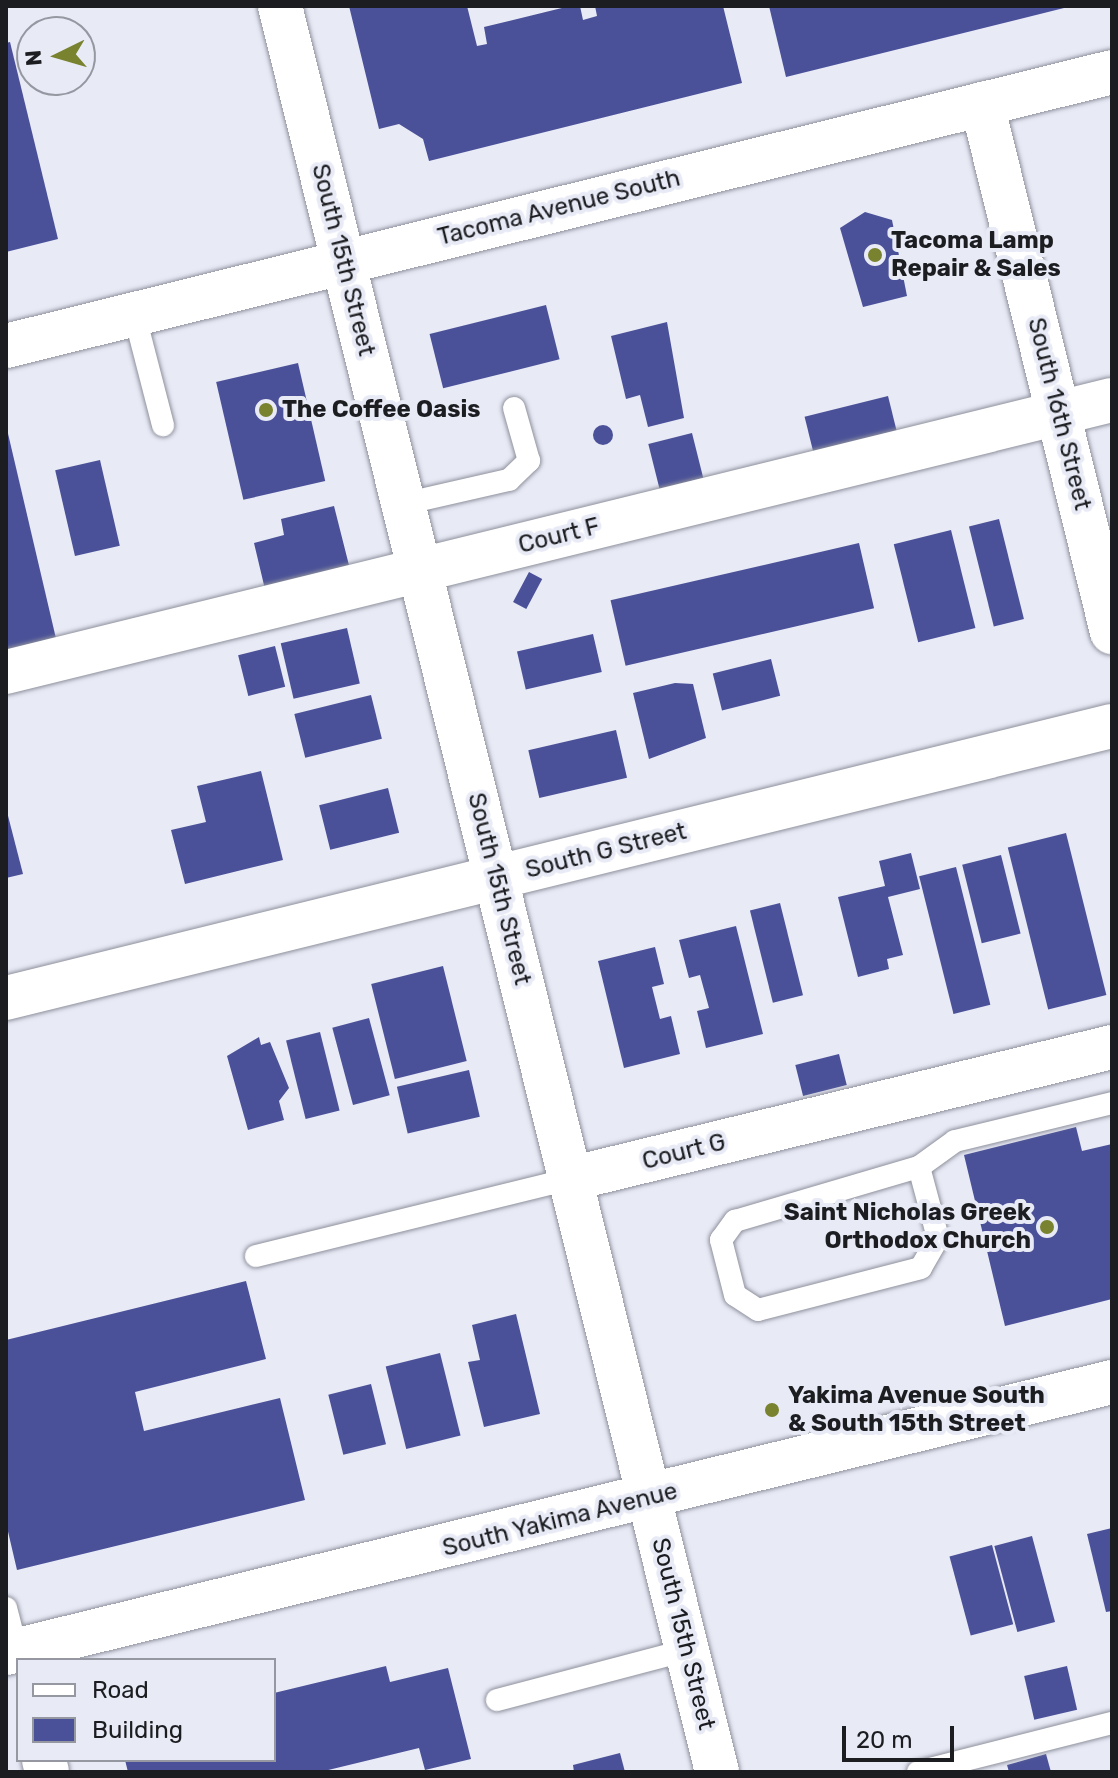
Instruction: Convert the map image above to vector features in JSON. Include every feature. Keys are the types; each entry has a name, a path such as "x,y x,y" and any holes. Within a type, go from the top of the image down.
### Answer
{"street":[{"name":"South 15th Street","path":"280,6 717,1772"},
{"name":"Tacoma Avenue South","path":"6,346 1112,72"},
{"name":"South 16th Street","path":"982,104 1112,632"},
{"name":"Court F","path":"6,672 1112,400"},
{"name":"South G Street","path":"6,998 1112,726"},
{"name":"Court G","path":"570,1179 1112,1047"},
{"name":"South Yakima Avenue","path":"14,1655 1112,1382"}],"lane":[{"path":"134,313 163,425"},
{"path":"403,504 509,480 529,461 514,408"},
{"path":"919,1167 938,1238 921,1268 758,1310 735,1295 721,1240 735,1221 919,1167 955,1141 1112,1103"},
{"name":"Court G","path":"256,1256 570,1179"},
{"path":"6,1608 14,1655"},
{"path":"497,1700 687,1650"},
{"path":"918,1772 1112,1723"}],"building":[{"path":"349,6 467,6 477,46 487,44 484,27 570,6 580,6 583,20 597,16 595,6 723,6 742,83 429,161 423,139 399,124 379,129"},
{"path":"769,6 1068,6 1068,7 786,77"},
{"path":"10,42 16,67 16,96 23,96 58,239 6,252 6,43"},
{"name":"Tacoma Lamp Repair & Sales","path":"865,212 892,220 907,296 863,307 840,228"},
{"path":"546,305 560,359 443,388 430,334"},
{"path":"667,322 684,418 648,427 640,395 626,399 611,336"},
{"name":"The Coffee Oasis","path":"298,363 325,481 243,500 216,382"},
{"path":"888,396 897,432 814,453 805,417"},
{"path":"6,425 58,647 6,659"},
{"path":"603,425 610,428 613,435 610,442 603,445 596,442 593,435 596,428"},
{"path":"692,433 706,487 662,498 648,444"},
{"path":"100,460 120,546 75,556 55,470"},
{"path":"334,506 353,581 268,602 254,543 284,535 281,519"},
{"path":"999,519 1024,619 994,626 969,526"},
{"path":"951,530 975,628 918,642 894,544"},
{"path":"859,543 874,608 626,666 611,600"},
{"path":"529,572 542,579 526,609 513,602"},
{"path":"347,628 360,684 294,699 281,643"},
{"path":"593,634 602,672 526,690 517,652"},
{"path":"275,646 285,687 248,696 238,655"},
{"path":"771,659 780,696 722,710 713,674"},
{"path":"675,683 693,684 706,738 649,759 633,693"},
{"path":"371,695 382,739 305,758 294,714"},
{"path":"616,730 627,778 539,798 528,750"},
{"path":"261,771 283,860 185,884 171,830 206,822 197,786"},
{"path":"388,788 399,833 330,850 319,805"},
{"path":"6,808 23,874 6,878"},
{"path":"1066,833 1106,995 1048,1010 1008,848"},
{"path":"911,853 920,889 888,897 903,955 887,959 889,969 858,977 838,897 885,886 879,861"},
{"path":"1001,855 1021,934 982,943 962,865"},
{"path":"956,867 990,1005 953,1014 919,876"},
{"path":"780,903 803,995 773,1003 750,910"},
{"path":"736,926 763,1034 706,1048 697,1011 709,1008 700,975 689,978 679,940"},
{"path":"655,947 664,984 652,987 660,1019 671,1016 680,1054 624,1068 598,961"},
{"path":"443,966 467,1061 395,1079 371,984"},
{"path":"369,1018 390,1095 353,1105 332,1028"},
{"path":"320,1032 340,1111 306,1119 286,1040"},
{"path":"259,1037 261,1045 270,1042 289,1088 279,1101 284,1120 248,1130 227,1056"},
{"path":"839,1054 847,1085 803,1096 795,1065"},
{"path":"469,1070 480,1117 408,1133 397,1087"},
{"name":"Saint Nicholas Greek Orthodox Church","path":"1076,1127 1082,1151 1112,1144 1112,1299 1005,1326 964,1155"},
{"path":"246,1281 266,1359 135,1392 144,1431 280,1398 305,1500 17,1570 6,1523 6,1340"},
{"path":"516,1314 540,1414 484,1427 468,1362 480,1360 472,1325"},
{"path":"440,1353 461,1435 406,1449 386,1367"},
{"path":"371,1384 386,1444 343,1455 328,1395"},
{"path":"1112,1528 1112,1611 1106,1612 1087,1534"},
{"path":"1032,1536 1055,1622 1017,1632 994,1546"},
{"path":"992,1545 1013,1624 971,1636 949,1556"},
{"path":"386,1666 390,1682 448,1668 471,1759 425,1770 419,1748 320,1772 128,1772 126,1762 276,1762 276,1693"},
{"path":"1067,1666 1077,1710 1034,1720 1024,1676"},
{"path":"620,1753 625,1772 574,1772 573,1765"},
{"path":"1046,1754 1051,1772 1009,1772 1007,1765"}],"place":[{"name":"Tacoma Lamp Repair & Sales","path":"875,255"},
{"name":"The Coffee Oasis","path":"266,410"},
{"name":"Saint Nicholas Greek Orthodox Church","path":"1047,1227"},
{"name":"Yakima Avenue South & South 15th Street","path":"772,1410"}]}
